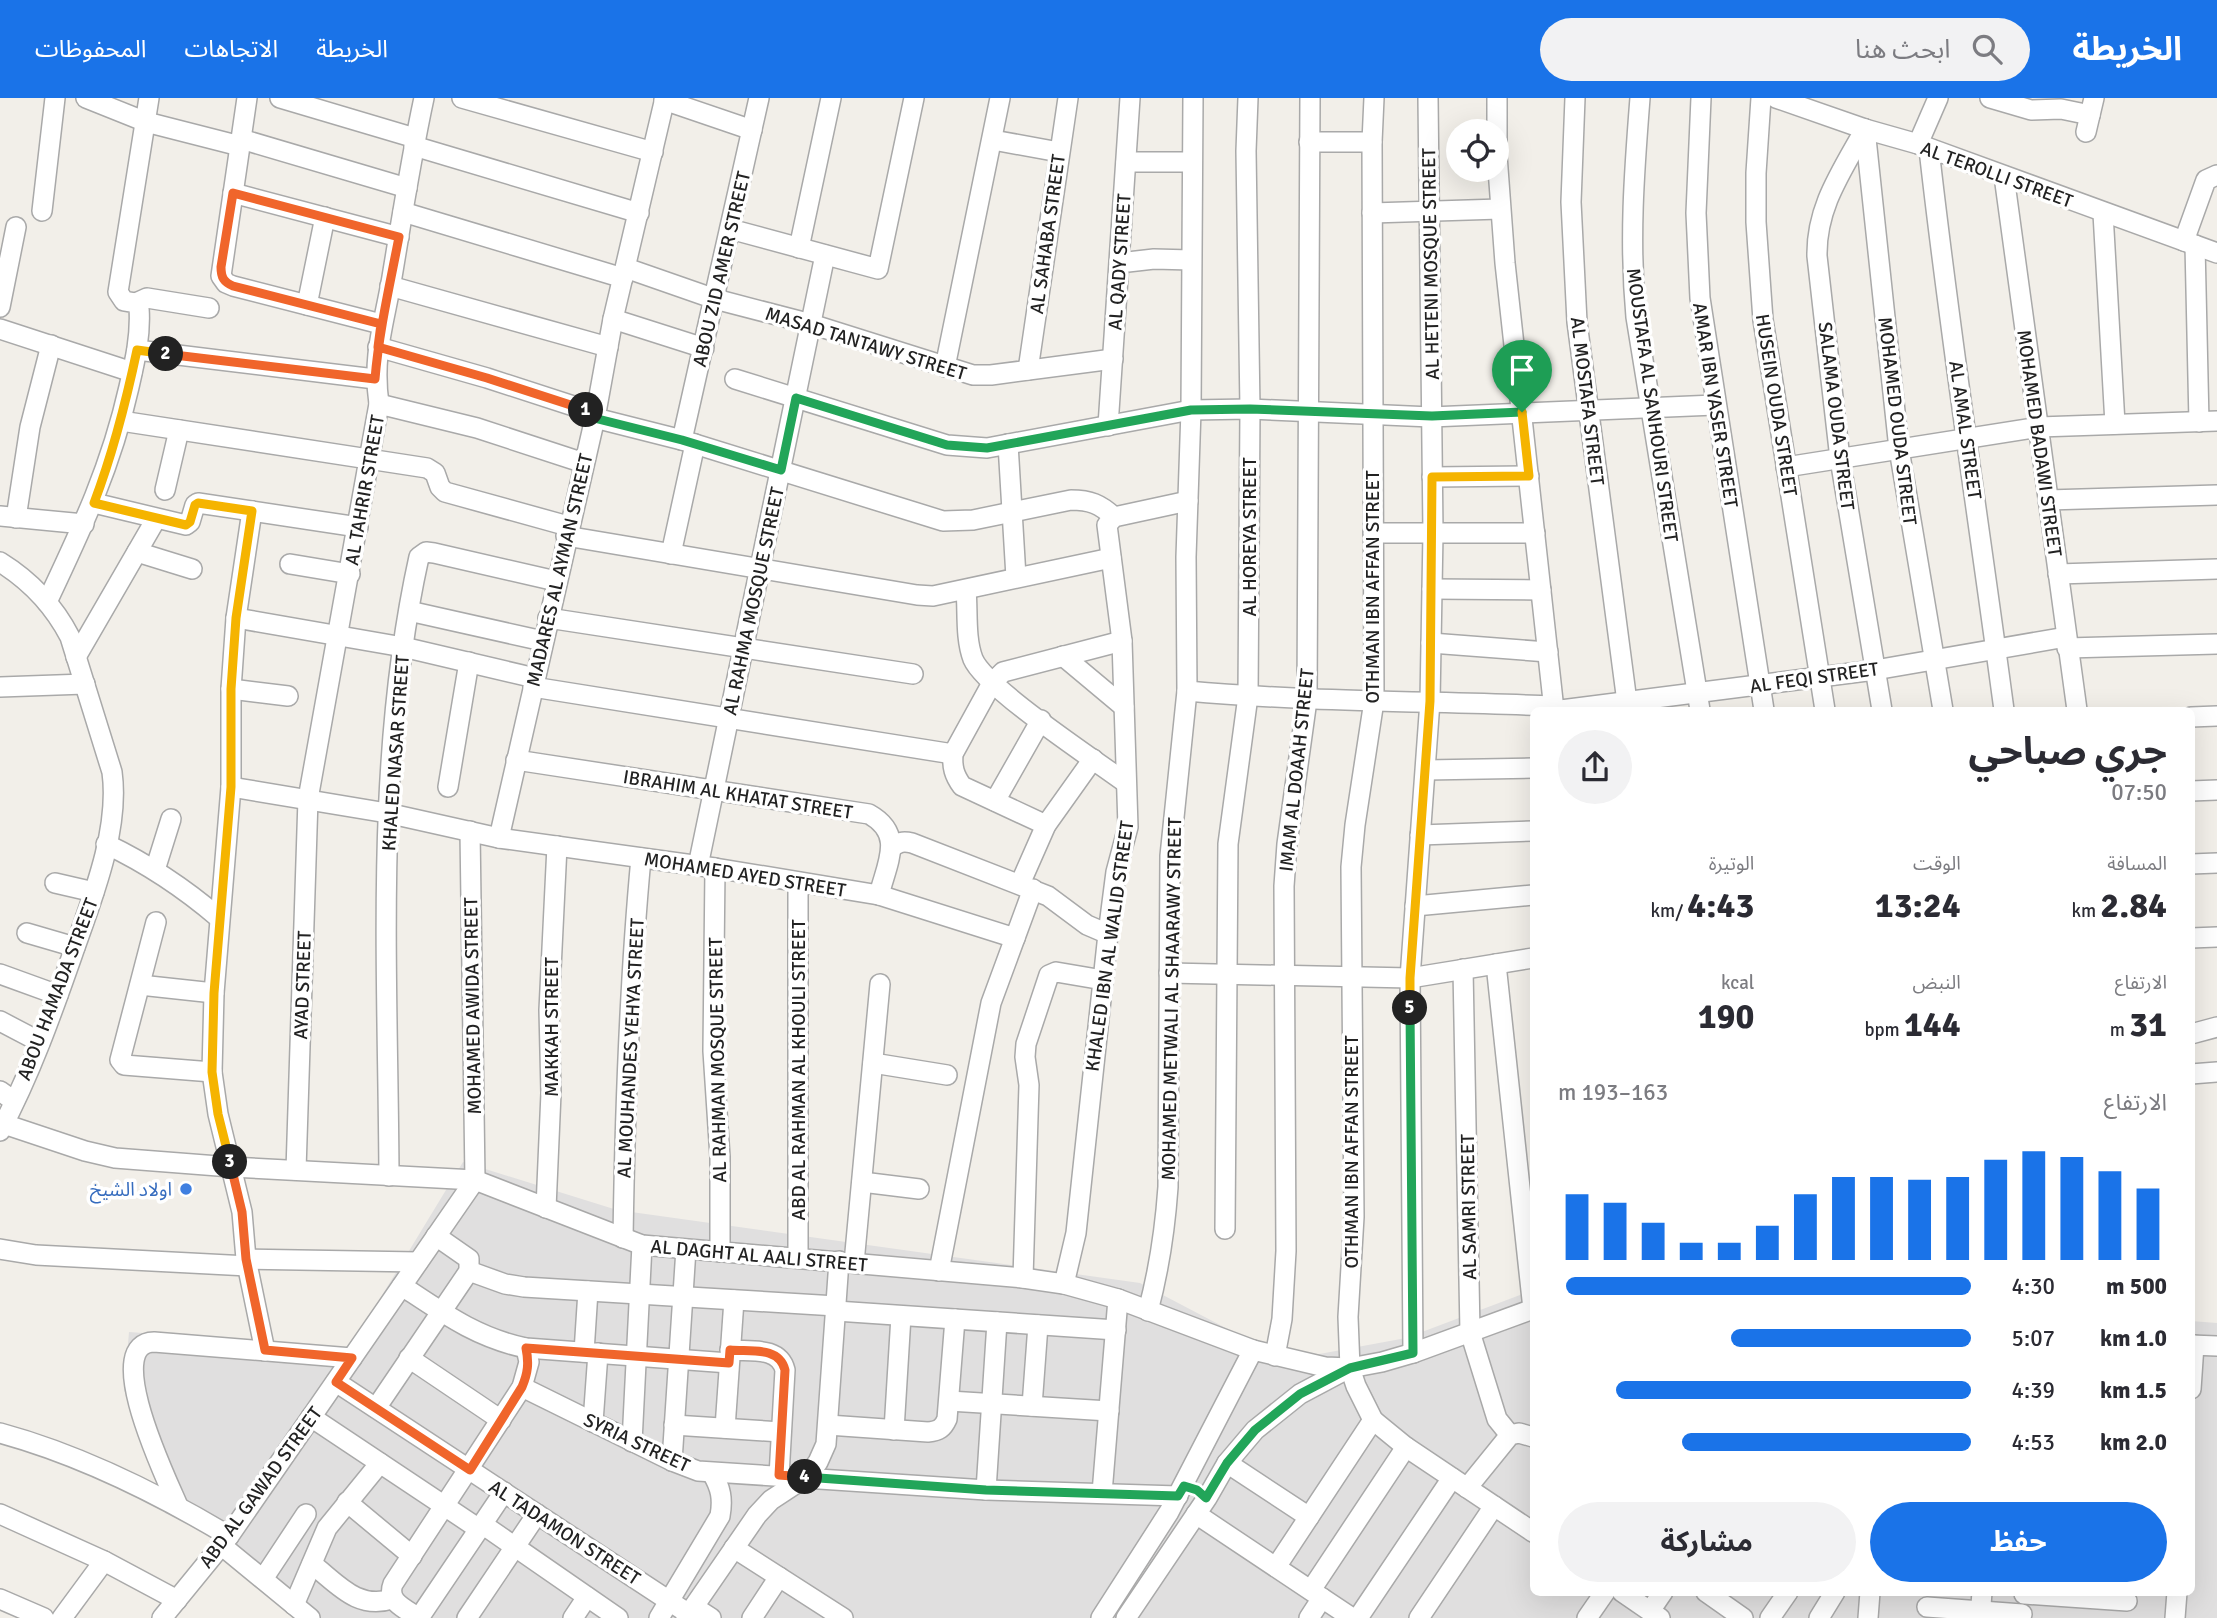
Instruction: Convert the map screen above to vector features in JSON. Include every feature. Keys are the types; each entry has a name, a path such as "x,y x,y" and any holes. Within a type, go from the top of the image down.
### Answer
{"street":[{"path":"42,211 55,98"},
{"path":"86,98 146,122 241,143 407,188"},
{"path":"149,98 118,292 124,301 135,303 147,298 209,308"},
{"path":"247,98 221,276 226,283 381,324"},
{"path":"280,98 639,213"},
{"name":"AL TAHRIR STREET","path":"308,799 379,404 375,379 381,324 424,98"},
{"path":"462,98 653,152"},
{"name":"ABOU ZID AMER STREET","path":"671,554 704,348 759,98"},
{"path":"799,248 831,98"},
{"path":"730,229 878,269 914,98"},
{"path":"945,367 1000,98"},
{"name":"AL SAHABA STREET","path":"1028,370 1068,98"},
{"name":"AL QADY STREET","path":"1108,426 1130,98"},
{"name":"MOHAMED METWALI AL SHAARAWY STREET","path":"1148,1311 1159,1271 1168,1187 1171,833 1187,691 1193,98"},
{"name":"AL HOREYA STREET","path":"1225,1229 1228,844 1248,696 1248,98"},
{"name":"IMAM AL DOAAH STREET","path":"1275,1356 1285,1289 1283,914 1287,844 1307,700 1310,98"},
{"name":"OTHMAN IBN AFFAN STREET","path":"1373,1420 1350,1368 1348,1317 1354,1217 1351,867 1374,701 1374,98"},
{"name":"AL HETENI MOSQUE STREET","path":"1413,1353 1410,978 1430,701 1433,533 1428,98"},
{"path":"1497,98 1500,209 1556,707"},
{"name":"AL MOSTAFA STREET","path":"1576,98 1571,202 1577,322 1588,410 1636,704"},
{"name":"MOUSTAFA AL SANHOURI STREET","path":"1640,98 1631,221 1636,317 1698,702"},
{"name":"AMAR IBN YASER STREET","path":"1701,98 1696,192 1697,256 1705,341 1764,707"},
{"name":"HUSEIN OUDA STREET","path":"1761,98 1756,173 1759,271 1766,344 1825,707"},
{"name":"AL TEROLLI STREET","path":"1776,98 1865,130 1923,147 2217,253"},
{"path":"1923,147 1938,98"},
{"path":"1990,98 2090,115"},
{"path":"665,99 752,130"},
{"name":"MADARES AL AYMAN STREET","path":"499,838 595,415 613,319 665,99"},
{"name":"MOHAMED OUDA STREET","path":"1865,130 1899,449 1942,707"},
{"name":"SALAMA OUDA STREET","path":"1865,130 1826,202 1817,238 1817,256 1840,458 1881,707"},
{"path":"993,140 1059,152"},
{"path":"1309,142 1372,142"},
{"name":"AL AMAL STREET","path":"1923,147 1968,438 2004,707"},
{"path":"1126,162 1192,162"},
{"name":"MOHAMED BADAWI STREET","path":"2004,176 2077,707"},
{"path":"1786,467 2039,427 2208,421 2190,243 2206,180 2217,176"},
{"path":"233,193 399,237"},
{"path":"1372,213 1500,209"},
{"name":"MASAD TANTAWY STREET","path":"403,212 811,324 945,367 982,376 1113,359"},
{"path":"2103,213 2115,424"},
{"path":"307,305 325,217"},
{"path":"0,307 16,227"},
{"name":"AL RAHMA MOSQUE STREET","path":"706,867 714,791 825,255"},
{"path":"1119,263 1191,260"},
{"path":"390,286 608,346"},
{"path":"47,602 94,503 109,463 137,350 139,313 135,303"},
{"path":"613,319 704,348"},
{"path":"0,329 132,372"},
{"path":"51,345 8,517 84,524"},
{"path":"378,347 487,378 595,415 943,521 973,520 1071,500 1087,500 1102,506 1114,517 1188,501"},
{"path":"137,350 375,379"},
{"path":"735,379 947,445 974,449 1191,410 1250,409 1432,416 1715,405"},
{"path":"379,404 477,428 584,463"},
{"path":"121,421 431,470 440,487 451,495 567,531 671,554 917,595 933,596 966,590 1111,558"},
{"path":"165,490 178,430"},
{"path":"1008,444 1016,577"},
{"path":"1432,477 1529,476"},
{"path":"2048,500 2217,495"},
{"path":"94,503 186,525 198,503 358,527"},
{"path":"252,511 236,618 231,689 231,787 219,918 212,1072 218,1114 242,1212 247,1263 265,1350"},
{"name":"KHALED IBN AL WALID STREET","path":"1065,1284 1076,1233 1116,872 1128,827 1122,641 1107,525 1114,517"},
{"path":"76,657 156,519"},
{"path":"1373,533 1535,533"},
{"path":"137,552 192,569"},
{"name":"KHALED NASAR STREET","path":"389,1176 387,813 403,647 419,557 426,552 556,581"},
{"name":"ABOU HAMADA STREET","path":"0,562 13,570 61,618 85,684 112,772 114,787 114,802 94,892 40,1042 7,1096 2,1127"},
{"path":"290,564 350,574"},
{"path":"2058,574 2217,569"},
{"path":"1432,589 1542,590"},
{"path":"966,590 973,658 981,672 1126,783"},
{"path":"409,611 543,640"},
{"path":"236,618 403,647 468,662 534,682 729,719 953,754"},
{"path":"548,618 913,674"},
{"path":"1046,825 962,786 956,777 953,754 992,683 1003,672 1122,641"},
{"path":"1431,643 1548,652"},
{"name":"AL FEQI STREET","path":"1605,707 1698,702 1760,685 1875,670 1996,648 2067,643 2217,644"},
{"path":"1063,656 1124,706"},
{"path":"449,787 468,662"},
{"path":"0,687 85,684"},
{"path":"231,689 288,696"},
{"name":"AL FEQI STREET","path":"1187,691 1307,700 1430,701 1530,707"},
{"path":"2195,717 2217,716"},
{"path":"995,801 1041,720"},
{"path":"939,1270 991,1003 1015,938 1026,886 1046,825 1093,759"},
{"name":"IBRAHIM AL KHATAT STREET","path":"516,760 869,814 882,821 890,833 891,848"},
{"path":"1426,770 1530,768"},
{"name":"MOHAMED AYED STREET","path":"231,787 387,813 499,838 879,895 1015,938"},
{"path":"2195,791 2217,790"},
{"name":"AYAD STREET","path":"296,1170 308,799"},
{"path":"155,870 171,819"},
{"name":"MOHAMED AWIDA STREET","path":"470,831 475,1180"},
{"path":"1420,835 1530,831"},
{"path":"879,895 891,848 905,841 1026,886 1063,905 1087,925 1108,934"},
{"path":"106,844 155,870 188,892 219,918"},
{"name":"MAKKAH STREET","path":"546,1208 551,1093 549,1010 557,846"},
{"name":"AL MOUHANDES YEHYA STREET","path":"623,1238 630,995 641,858"},
{"path":"2195,864 2217,863"},
{"name":"AL RAHMAN MOSQUE STREET","path":"706,867 720,1157 720,1252"},
{"name":"ABD AL RAHMAN AL KHOULI STREET","path":"798,882 798,1258"},
{"path":"55,883 94,892"},
{"path":"1415,906 1530,895"},
{"path":"156,922 121,1063 212,1072"},
{"path":"27,933 75,947"},
{"path":"2195,938 2217,937"},
{"path":"1169,973 1350,979 1410,978 1530,958"},
{"path":"1496,964 1530,1281"},
{"name":"AL SAMRI STREET","path":"1462,969 1470,1332 1497,1419 1510,1435"},
{"path":"1023,1278 1029,1085 1025,1057 1029,1031 1049,975 1056,972 1102,980"},
{"path":"0,974 58,996"},
{"path":"690,1613 757,1515 771,1500 806,1477 818,1462 826,1444 836,1308 862,1182 880,984"},
{"path":"140,985 214,993"},
{"path":"0,1021 40,1042"},
{"path":"2195,1033 2217,1027"},
{"path":"873,1063 947,1075"},
{"path":"2195,1074 2217,1072"},
{"name":"AL DAGHT AL AALI STREET","path":"2,1127 100,1155 231,1167 475,1180 642,1245 939,1270 1065,1284 1118,1299 1253,1350 1312,1365 1350,1368"},
{"name":"ABD AL GAWAD STREET","path":"162,1618 225,1540 475,1180"},
{"path":"862,1182 919,1189"},
{"path":"376,1408 469,1271 469,1259 436,1236"},
{"path":"632,1442 642,1245"},
{"path":"0,1249 36,1255 247,1263 418,1262"},
{"path":"672,1461 686,1250"},
{"path":"469,1271 505,1284 1116,1330"},
{"path":"402,1286 484,1337 526,1348 679,1359 771,1353 778,1356 785,1370 779,1475"},
{"path":"588,1291 593,1422"},
{"path":"1102,1493 1118,1299"},
{"path":"724,1428 733,1300"},
{"path":"1126,1618 1227,1463 1273,1413 1300,1394 1350,1368 1413,1353 1530,1310"},
{"path":"894,1430 901,1315"},
{"path":"828,1425 937,1432 944,1427 947,1419 955,1319"},
{"path":"986,1490 997,1322"},
{"path":"1032,1406 1038,1325"},
{"path":"178,1506 141,1412 133,1381 136,1353 140,1346 154,1342 352,1358"},
{"path":"2195,1345 2217,1346"},
{"path":"504,1492 419,1618 393,1599 390,1591 393,1584 522,1387 527,1377 529,1362 526,1348"},
{"path":"1101,1618 1177,1498 1253,1350"},
{"path":"409,1359 501,1420"},
{"name":"AL TADAMON STREET","path":"336,1382 670,1601 690,1613 711,1618"},
{"name":"SYRIA STREET","path":"522,1387 685,1467 712,1473 779,1475 986,1490 1177,1498"},
{"path":"948,1401 1109,1411"},
{"path":"311,1417 445,1506 515,1546 618,1618"},
{"path":"1276,1567 1373,1420 1406,1447 1530,1530"},
{"path":"674,1425 781,1432"},
{"path":"1358,1618 1460,1483 1510,1435 1519,1433 1530,1436"},
{"path":"1,1436 93,1465 178,1506 225,1540 262,1579 310,1618"},
{"path":"1309,1618 1316,1594 1406,1447"},
{"path":"294,1605 327,1528 380,1463"},
{"path":"1227,1463 1309,1517"},
{"path":"659,1618 720,1516 723,1501 720,1486 712,1473"},
{"path":"1177,1498 1197,1490 1197,1512"},
{"path":"1177,1498 1178,1520 1197,1512"},
{"path":"347,1502 412,1556"},
{"path":"1419,1618 1494,1506"},
{"path":"1197,1512 1352,1618"},
{"path":"0,1514 104,1560 177,1600"},
{"path":"262,1579 306,1514"},
{"path":"467,1618 537,1514"},
{"path":"733,1548 843,1618"},
{"path":"62,1618 104,1560"},
{"path":"312,1564 357,1599 369,1603 393,1599"},
{"path":"755,1617 779,1577"},
{"path":"1587,1618 1602,1596"},
{"path":"1627,1596 1649,1614 1660,1596"},
{"path":"1717,1596 1743,1618"},
{"path":"1770,1618 1785,1596"},
{"path":"1819,1618 1833,1596"},
{"path":"1868,1618 1870,1596"},
{"path":"1927,1606 1981,1607 2022,1616 2024,1596"},
{"path":"2052,1596 2127,1604"},
{"path":"2175,1618 2177,1596"},
{"path":"573,1618 587,1597"},
{"path":"0,1599 44,1618"}],"shaded area":[{"path":"463,1162 617,1210 1140,1283 1287,1360 1406,1338 1530,1291 1530,1596 2195,1596 2195,1321 2217,1323 2217,1618 298,1618 211,1547 212,1535 165,1513 161,1480 124,1390 129,1332 350,1348"}],"place":[{"name":"اولاد الشيخ","path":"186,1189"}],"route":[{"path":"1522,412 1432,416 1250,409 1191,410 974,449 947,445 796,398 781,470 682,440 594,418 595,413 378,347 381,324 226,283 221,276 221,267 233,193 399,237 381,324 378,347 375,379 137,350 121,421 94,503 186,525 198,503 252,511 236,618 231,689 231,787 219,918 212,1072 218,1114 242,1212 246,1259 265,1350 352,1358 336,1382 470,1470 527,1377 529,1362 526,1348 729,1363 730,1350 771,1353 783,1362 785,1370 779,1475 986,1490 1178,1496 1184,1486 1191,1486 1206,1498 1227,1463 1255,1430 1300,1394 1350,1368 1413,1353 1410,978 1430,701 1432,477 1529,476 1522,412"}]}
